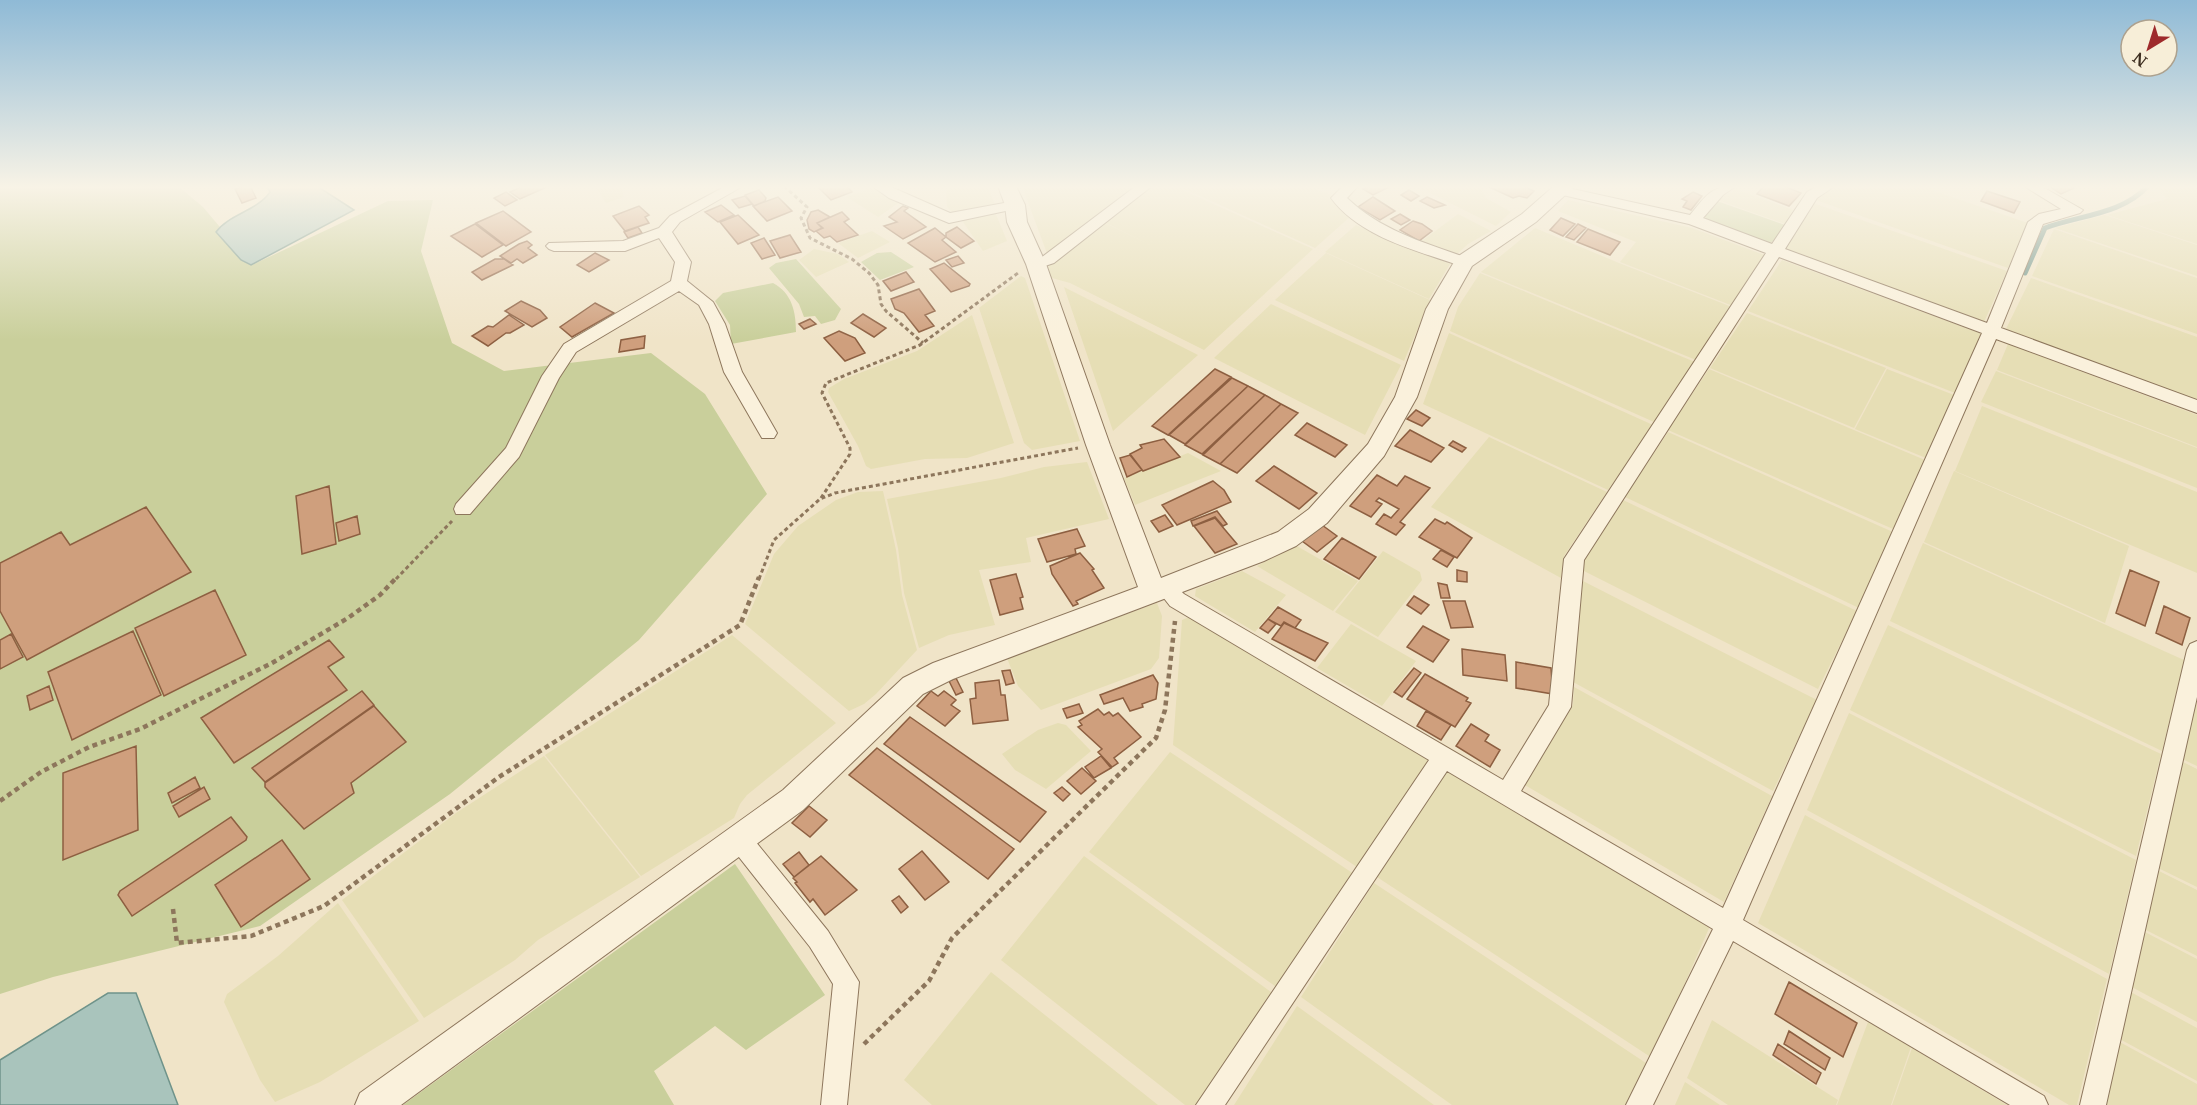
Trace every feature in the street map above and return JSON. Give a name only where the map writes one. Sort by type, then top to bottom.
[{"type":"street","points":[[554,246],[625,246],[647,238]]},
{"type":"street","points":[[463,509],[513,452],[551,376],[570,348],[668,292],[679,283],[683,262],[666,238]]},
{"type":"street","points":[[1024,238],[1036,264],[1098,445],[1166,593],[2035,1105]]},
{"type":"street","points":[[1036,264],[1048,260],[1077,238]]},
{"type":"street","points":[[1398,238],[1464,262]]},
{"type":"street","points":[[372,1105],[793,800],[913,686],[943,671],[1166,593],[1287,539],[1318,516],[1376,450],[1406,397],[1437,309],[1464,262],[1500,238]]},
{"type":"street","points":[[1741,238],[2197,407]]},
{"type":"street","points":[[1508,794],[1560,707],[1574,558],[1785,238]]},
{"type":"street","points":[[1639,1105],[1729,924],[1992,330],[2030,238]]},
{"type":"street","points":[[679,283],[705,302],[717,324],[734,372],[768,434]]},
{"type":"street","points":[[2093,1105],[2197,650]]},
{"type":"street","points":[[1209,1105],[1444,757]]},
{"type":"street","points":[[739,838],[819,939],[846,982],[834,1105]]},
{"type":"path","points":[[807,238],[819,247],[842,252],[861,265],[879,288],[880,304],[890,316],[923,343]]},
{"type":"path","points":[[172,909],[177,943],[252,936],[324,906],[499,777],[740,625],[774,540],[820,499],[850,454],[850,448],[822,393],[823,387],[832,379],[923,343],[1019,272],[1036,264]]},
{"type":"path","points":[[820,499],[835,493],[967,470],[1027,456],[1098,445]]},
{"type":"path","points":[[0,801],[41,772],[89,747],[140,729],[272,663],[348,618],[380,595],[463,509]]},
{"type":"path","points":[[837,1070],[928,981],[952,938],[1156,738],[1165,710],[1166,593]]},
{"type":"shaded area","points":[[853,238],[883,238],[890,242],[858,258],[838,243]]},
{"type":"shaded area","points":[[974,238],[1006,238],[1007,241],[983,251]]},
{"type":"shaded area","points":[[1041,238],[1072,238],[1048,256]]},
{"type":"shaded area","points":[[1082,238],[1135,238],[1150,245],[1135,238],[1288,238],[1313,249],[1204,350],[1070,283],[1052,278],[1044,265]]},
{"type":"shaded area","points":[[1292,238],[1327,238],[1315,248]]},
{"type":"shaded area","points":[[1342,238],[1386,238],[1450,264],[1429,299],[1325,252]]},
{"type":"shaded area","points":[[1427,238],[1479,238],[1456,255],[1422,241]]},
{"type":"shaded area","points":[[1523,238],[1558,238],[1732,307],[1696,360],[1481,272]]},
{"type":"shaded area","points":[[1625,238],[1718,238],[1767,256],[1733,306],[1620,262],[1636,242]]},
{"type":"shaded area","points":[[1790,238],[1912,238],[2007,271],[1984,322],[1782,249]]},
{"type":"shaded area","points":[[1922,238],[2022,238],[2008,268]]},
{"type":"shaded area","points":[[2050,238],[2079,238],[2197,278],[2197,334],[2032,276]]},
{"type":"shaded area","points":[[2083,238],[2174,238],[2197,245],[2197,276]]},
{"type":"shaded area","points":[[2177,238],[2197,238],[2197,244]]},
{"type":"shaded area","points":[[814,249],[838,254],[849,262],[816,277],[799,260]]},
{"type":"shaded area","points":[[1326,253],[1430,300],[1404,361],[1275,300]]},
{"type":"shaded area","points":[[1782,260],[1982,334],[1955,393],[1748,311]]},
{"type":"shaded area","points":[[1480,273],[1695,362],[1654,422],[1450,331],[1458,307]]},
{"type":"shaded area","points":[[1021,276],[1025,278],[1080,441],[1032,450],[1024,443],[979,308]]},
{"type":"shaded area","points":[[2031,278],[2197,337],[2197,402],[2005,331]]},
{"type":"shaded area","points":[[1064,287],[1198,355],[1113,431]]},
{"type":"shaded area","points":[[1271,304],[1401,365],[1365,435],[1214,358]]},
{"type":"shaded area","points":[[1747,313],[1886,368],[1854,428],[1710,368]]},
{"type":"shaded area","points":[[972,315],[1014,443],[967,458],[925,459],[871,469],[866,466],[858,446],[828,392],[829,388],[844,379],[917,351]]},
{"type":"shaded area","points":[[1449,333],[1653,425],[1608,490],[1423,404]]},
{"type":"shaded area","points":[[2008,344],[2197,415],[2197,447],[1997,370]]},
{"type":"shaded area","points":[[1709,369],[1925,460],[1893,529],[1668,430]]},
{"type":"shaded area","points":[[1887,369],[1954,395],[1926,458],[1855,429]]},
{"type":"shaded area","points":[[1996,371],[2197,448],[2197,488],[1981,402]]},
{"type":"shaded area","points":[[1982,406],[2197,492],[2197,573],[1955,471]]},
{"type":"shaded area","points":[[1668,432],[1893,532],[1859,608],[1625,497]]},
{"type":"shaded area","points":[[1489,437],[1607,492],[1564,556],[1561,578],[1431,507]]},
{"type":"shaded area","points":[[1188,453],[1221,471],[1135,505],[1124,478]]},
{"type":"shaded area","points":[[1087,462],[1109,519],[1026,538],[1031,562],[979,570],[995,625],[949,635],[919,648],[904,593],[898,548],[887,499],[1001,478],[1044,467]]},
{"type":"shaded area","points":[[1954,471],[2129,546],[2105,623],[1924,542]]},
{"type":"shaded area","points":[[883,491],[896,550],[902,595],[917,650],[876,694],[864,704],[849,711],[745,624],[774,554],[798,526],[836,500],[858,492]]},
{"type":"shaded area","points":[[1623,500],[1857,611],[1818,689],[1580,569],[1582,562]]},
{"type":"shaded area","points":[[1923,543],[2184,660],[2162,751],[1890,621]]},
{"type":"shaded area","points":[[1295,545],[1358,581],[1333,611],[1257,566]]},
{"type":"shaded area","points":[[1383,551],[1420,572],[1422,580],[1378,637],[1335,612]]},
{"type":"shaded area","points":[[1242,571],[1286,595],[1255,632],[1195,596],[1196,589]]},
{"type":"shaded area","points":[[1579,579],[1817,700],[1773,791],[1573,682]]},
{"type":"shaded area","points":[[1157,603],[1162,616],[1159,658],[1151,669],[1041,710],[1018,686],[1007,658]]},
{"type":"shaded area","points":[[1191,616],[1428,760],[1360,869],[1173,745],[1182,620]]},
{"type":"shaded area","points":[[1351,624],[1416,661],[1382,706],[1317,668]]},
{"type":"shaded area","points":[[1888,625],[2161,754],[2136,856],[1850,710]]},
{"type":"shaded area","points":[[732,635],[836,723],[747,795],[734,818],[641,876],[545,755]]},
{"type":"shaded area","points":[[1574,687],[1772,796],[1724,902],[1523,784],[1573,705]]},
{"type":"shaded area","points":[[2197,687],[2197,766],[2180,758]]},
{"type":"shaded area","points":[[1849,713],[2136,860],[2109,974],[1807,810]]},
{"type":"shaded area","points":[[1058,723],[1066,725],[1091,751],[1046,789],[1015,770],[1002,754],[1038,730]]},
{"type":"shaded area","points":[[1170,752],[1357,876],[1279,989],[1089,852]]},
{"type":"shaded area","points":[[544,756],[640,877],[538,940],[515,960],[424,1018],[342,900],[456,813]]},
{"type":"shaded area","points":[[2181,761],[2197,769],[2197,887],[2156,867]]},
{"type":"shaded area","points":[[1447,770],[1710,926],[1652,1058],[1377,877]]},
{"type":"shaded area","points":[[1805,815],[2107,979],[2077,1105],[2069,1105],[1758,923]]},
{"type":"shaded area","points":[[1084,856],[1275,995],[1202,1105],[1185,1105],[1001,960]]},
{"type":"shaded area","points":[[2155,869],[2197,890],[2197,956],[2142,928]]},
{"type":"shaded area","points":[[1374,883],[1649,1065],[1631,1105],[1452,1105],[1301,997]]},
{"type":"shaded area","points":[[338,903],[419,1021],[320,1082],[275,1102],[260,1080],[224,1002],[227,994],[278,956]]},
{"type":"shaded area","points":[[2141,930],[2197,959],[2197,1022],[2128,985]]},
{"type":"shaded area","points":[[991,972],[1158,1105],[932,1105],[904,1080]]},
{"type":"shaded area","points":[[2127,990],[2197,1028],[2197,1081],[2116,1037]]},
{"type":"shaded area","points":[[1297,1006],[1434,1105],[1234,1105]]},
{"type":"shaded area","points":[[1712,1020],[1838,1100],[1836,1105],[1728,1105],[1687,1078]]},
{"type":"shaded area","points":[[1868,1022],[1911,1047],[1891,1105],[1837,1105]]},
{"type":"shaded area","points":[[2116,1040],[2197,1084],[2197,1105],[2101,1105]]},
{"type":"shaded area","points":[[1912,1048],[2007,1105],[1892,1105]]},
{"type":"shaded area","points":[[1685,1082],[1720,1105],[1675,1105]]},
{"type":"green space","points":[[0,238],[229,238],[252,265],[310,238],[424,238],[421,251],[452,343],[504,371],[651,353],[705,394],[767,494],[639,640],[450,794],[260,926],[53,977],[0,994]]},
{"type":"green space","points":[[1752,238],[1777,238],[1769,244]]},
{"type":"green space","points":[[891,252],[914,267],[880,280],[861,262],[877,253]]},
{"type":"green space","points":[[796,259],[841,309],[835,320],[821,324],[815,316],[804,317],[799,304],[769,268],[776,263]]},
{"type":"green space","points":[[773,283],[785,292],[792,304],[796,332],[731,344],[730,325],[715,301],[723,293]]},
{"type":"green space","points":[[735,864],[825,995],[746,1050],[715,1026],[654,1071],[674,1105],[403,1105]]},
{"type":"water","points":[[221,238],[302,238],[251,265],[241,260]]},
{"type":"water","points":[[108,993],[136,993],[178,1105],[0,1105],[0,1060]]},
{"type":"building","points":[[453,238],[493,238],[503,245],[482,257]]},
{"type":"building","points":[[495,238],[521,238],[506,246]]},
{"type":"building","points":[[733,238],[753,238],[738,244]]},
{"type":"building","points":[[764,238],[775,255],[762,259],[751,243]]},
{"type":"building","points":[[792,238],[801,252],[780,258],[770,241]]},
{"type":"building","points":[[832,238],[850,238],[837,242]]},
{"type":"building","points":[[918,238],[945,238],[942,240],[956,252],[935,262],[908,243]]},
{"type":"building","points":[[947,238],[970,238],[974,241],[961,248]]},
{"type":"building","points":[[1581,238],[1609,238],[1620,242],[1610,255],[1577,242]]},
{"type":"building","points":[[527,241],[532,245],[528,248],[537,255],[523,263],[517,259],[511,263],[500,256],[519,244]]},
{"type":"building","points":[[595,253],[609,260],[589,272],[577,265]]},
{"type":"building","points":[[958,256],[964,263],[952,267],[946,260]]},
{"type":"building","points":[[495,259],[504,259],[513,265],[482,280],[472,272]]},
{"type":"building","points":[[944,263],[970,284],[969,286],[951,292],[930,269]]},
{"type":"building","points":[[906,272],[914,282],[891,291],[883,281]]},
{"type":"building","points":[[919,289],[935,311],[925,315],[934,326],[919,332],[904,313],[895,309],[891,299]]},
{"type":"building","points":[[521,301],[540,310],[547,318],[532,327],[505,311]]},
{"type":"building","points":[[595,303],[614,313],[572,337],[560,327]]},
{"type":"building","points":[[863,314],[886,328],[874,337],[851,323]]},
{"type":"building","points":[[509,315],[524,325],[506,333],[488,346],[472,336],[488,326],[493,327]]},
{"type":"building","points":[[810,319],[816,324],[804,329],[799,324]]},
{"type":"building","points":[[839,331],[855,338],[865,353],[845,361],[824,338]]},
{"type":"building","points":[[645,336],[644,348],[619,352],[621,340]]},
{"type":"building","points":[[1215,369],[1231,377],[1168,435],[1152,426]]},
{"type":"building","points":[[1232,378],[1248,386],[1185,444],[1169,435]]},
{"type":"building","points":[[1248,386],[1265,395],[1202,454],[1185,445]]},
{"type":"building","points":[[1265,395],[1281,404],[1220,464],[1203,455]]},
{"type":"building","points":[[1281,404],[1298,413],[1237,473],[1220,464]]},
{"type":"building","points":[[1416,410],[1430,418],[1422,426],[1407,419]]},
{"type":"building","points":[[1307,423],[1347,445],[1335,457],[1295,435]]},
{"type":"building","points":[[1410,430],[1444,448],[1431,462],[1395,446]]},
{"type":"building","points":[[1164,439],[1180,457],[1143,471],[1130,454],[1142,448],[1140,445]]},
{"type":"building","points":[[1453,441],[1466,448],[1462,452],[1449,445]]},
{"type":"building","points":[[1130,455],[1142,470],[1127,477],[1120,458]]},
{"type":"building","points":[[1274,466],[1317,493],[1299,509],[1256,481]]},
{"type":"building","points":[[1377,475],[1397,486],[1405,476],[1430,488],[1400,522],[1405,525],[1396,535],[1376,524],[1384,514],[1391,518],[1399,509],[1379,498],[1376,501],[1382,504],[1371,517],[1350,506]]},
{"type":"building","points":[[1213,481],[1224,490],[1231,502],[1177,525],[1162,505]]},
{"type":"building","points":[[329,486],[336,544],[302,554],[296,496]]},
{"type":"building","points":[[146,507],[191,572],[27,660],[0,611],[0,563],[61,532],[70,545]]},
{"type":"building","points":[[1217,511],[1227,524],[1223,526],[1215,517],[1193,526],[1191,521]]},
{"type":"building","points":[[1165,515],[1173,526],[1159,532],[1151,521]]},
{"type":"building","points":[[357,516],[360,534],[339,541],[336,523]]},
{"type":"building","points":[[1215,518],[1237,544],[1215,553],[1194,526]]},
{"type":"building","points":[[1435,519],[1445,524],[1447,522],[1472,538],[1457,558],[1419,537]]},
{"type":"building","points":[[1322,525],[1337,536],[1317,552],[1302,541]]},
{"type":"building","points":[[1077,529],[1085,546],[1075,549],[1076,554],[1047,562],[1038,539]]},
{"type":"building","points":[[1342,538],[1376,557],[1359,579],[1324,559]]},
{"type":"building","points":[[1441,550],[1454,557],[1447,567],[1433,559]]},
{"type":"building","points":[[1080,553],[1094,569],[1092,570],[1104,588],[1076,601],[1078,604],[1073,606],[1052,574],[1050,566]]},
{"type":"building","points":[[1457,570],[1467,572],[1467,582],[1457,581]]},
{"type":"building","points":[[2130,570],[2159,582],[2145,626],[2116,613]]},
{"type":"building","points":[[1016,574],[1023,597],[1020,598],[1023,609],[1000,615],[990,580]]},
{"type":"building","points":[[1438,583],[1447,585],[1450,598],[1441,598]]},
{"type":"building","points":[[215,590],[246,655],[164,696],[135,628]]},
{"type":"building","points":[[1414,596],[1429,605],[1421,614],[1407,605]]},
{"type":"building","points":[[1443,601],[1465,601],[1473,627],[1451,628]]},
{"type":"building","points":[[2164,606],[2190,618],[2182,645],[2156,633]]},
{"type":"building","points":[[1278,607],[1301,620],[1295,628],[1284,622],[1281,626],[1268,619]]},
{"type":"building","points":[[1268,619],[1276,624],[1268,633],[1260,628]]},
{"type":"building","points":[[1284,623],[1328,643],[1315,661],[1272,639]]},
{"type":"building","points":[[1423,626],[1449,640],[1433,662],[1407,647]]},
{"type":"building","points":[[133,631],[161,695],[72,740],[48,672]]},
{"type":"building","points":[[11,634],[23,657],[0,669],[0,640]]},
{"type":"building","points":[[329,640],[344,657],[328,667],[347,690],[234,763],[201,718]]},
{"type":"building","points":[[1462,649],[1505,655],[1507,681],[1463,675]]},
{"type":"building","points":[[1516,662],[1551,668],[1553,694],[1516,688]]},
{"type":"building","points":[[1414,668],[1421,673],[1402,697],[1394,692]]},
{"type":"building","points":[[1010,670],[1014,683],[1006,685],[1002,671]]},
{"type":"building","points":[[1425,674],[1468,698],[1466,701],[1471,703],[1455,727],[1407,699]]},
{"type":"building","points":[[1153,675],[1158,683],[1156,699],[1142,704],[1143,707],[1130,711],[1123,698],[1104,704],[1100,695]]},
{"type":"building","points":[[956,678],[963,692],[956,695],[949,681]]},
{"type":"building","points":[[999,680],[1001,695],[1005,695],[1008,720],[973,724],[970,699],[976,698],[975,683]]},
{"type":"building","points":[[49,686],[53,700],[30,710],[27,696]]},
{"type":"building","points":[[362,691],[374,705],[265,782],[252,768]]},
{"type":"building","points":[[931,691],[938,696],[944,691],[956,700],[951,705],[960,711],[945,726],[917,706]]},
{"type":"building","points":[[1079,704],[1083,713],[1067,718],[1063,709]]},
{"type":"building","points":[[374,706],[406,742],[351,783],[354,793],[304,829],[265,787],[265,783]]},
{"type":"building","points":[[1098,709],[1104,715],[1109,712],[1113,716],[1118,713],[1141,737],[1114,758],[1118,763],[1112,767],[1098,752],[1102,749],[1078,727],[1082,725],[1079,721]]},
{"type":"building","points":[[1426,711],[1451,725],[1441,740],[1417,726]]},
{"type":"building","points":[[910,717],[1046,812],[1020,842],[884,744]]},
{"type":"building","points":[[1471,724],[1489,735],[1485,741],[1500,750],[1490,767],[1456,746]]},
{"type":"building","points":[[136,746],[138,830],[63,860],[63,773]]},
{"type":"building","points":[[877,748],[1014,849],[988,879],[849,775]]},
{"type":"building","points":[[1101,756],[1111,768],[1094,778],[1085,767]]},
{"type":"building","points":[[1082,768],[1096,781],[1081,794],[1067,781]]},
{"type":"building","points":[[195,777],[200,788],[172,803],[168,793]]},
{"type":"building","points":[[204,787],[210,799],[179,817],[173,806]]},
{"type":"building","points":[[1062,787],[1070,794],[1063,801],[1054,793]]},
{"type":"building","points":[[809,806],[827,820],[810,837],[792,823]]},
{"type":"building","points":[[231,817],[247,837],[246,840],[132,916],[118,895],[120,891]]},
{"type":"building","points":[[282,840],[310,879],[241,927],[215,885]]},
{"type":"building","points":[[922,851],[949,882],[925,900],[899,869]]},
{"type":"building","points":[[799,852],[809,865],[794,877],[783,864]]},
{"type":"building","points":[[821,856],[857,890],[825,915],[813,899],[810,902],[793,878]]},
{"type":"building","points":[[899,896],[908,907],[901,913],[892,901]]},
{"type":"building","points":[[1789,982],[1857,1023],[1843,1057],[1775,1014]]},
{"type":"building","points":[[1789,1031],[1830,1058],[1825,1070],[1784,1044]]},
{"type":"building","points":[[1778,1044],[1821,1073],[1816,1084],[1773,1055]]},
{"type":"waterway","points":[[2025,273],[2041,238]]}]
